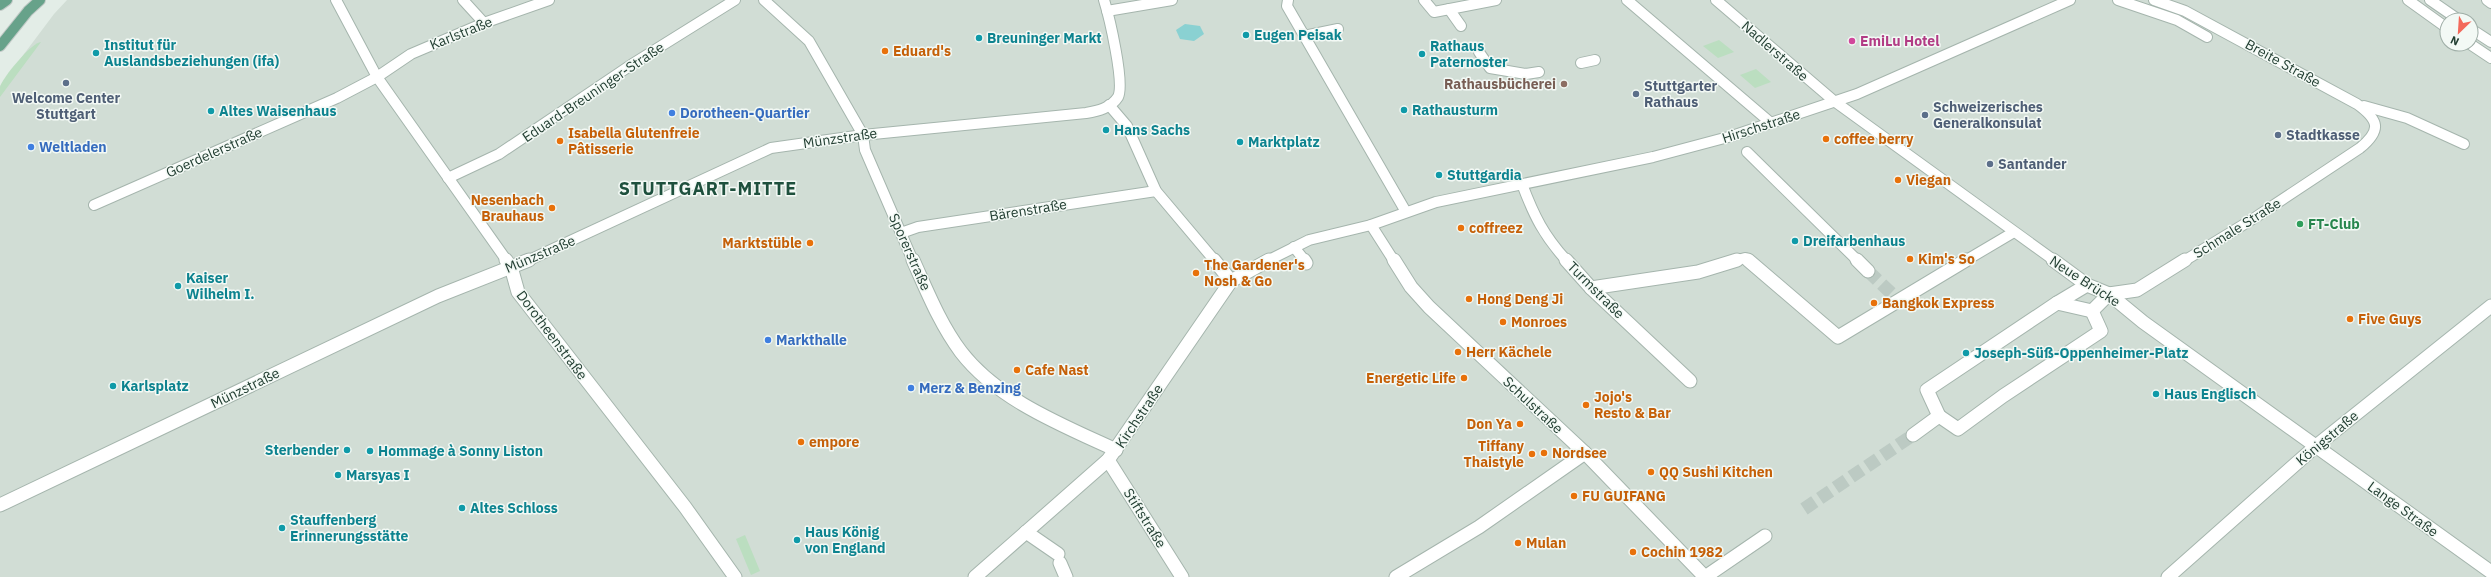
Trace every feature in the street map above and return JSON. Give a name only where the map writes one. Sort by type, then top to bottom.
[{"type":"main road","points":[[0,5],[7,0]]},
{"type":"main road","points":[[25,0],[28,11]]},
{"type":"main road","points":[[0,46],[28,11],[40,0]]},
{"type":"street","name":"Dorotheenstraße","points":[[336,0],[377,77],[511,267],[518,292],[685,507],[735,577]]},
{"type":"street","points":[[463,0],[484,23]]},
{"type":"street","name":"Karlstraße","points":[[377,77],[411,54],[484,23],[549,0]]},
{"type":"street","name":"Eduard-Breuninger-Straße","points":[[448,178],[499,154],[634,63],[734,0]]},
{"type":"street","name":"Sporerstraße","points":[[764,0],[809,41],[863,135],[865,150],[901,233],[952,339],[968,360],[993,382],[1022,402],[1112,455]]},
{"type":"street","points":[[1104,0],[1120,85],[1119,95],[1109,105],[1127,126],[1156,191],[1232,281],[1308,240],[1370,225],[1406,212],[1352,122],[1287,6],[1288,0]]},
{"type":"street","points":[[1107,11],[1172,0]]},
{"type":"street","points":[[1424,0],[1434,12],[1496,0]]},
{"type":"street","points":[[1627,0],[1771,123]]},
{"type":"street","name":"Nadlerstraße","points":[[1716,0],[1834,102]]},
{"type":"street","name":"Hirschstraße","points":[[1406,212],[1436,202],[1653,157],[1771,123],[1834,102],[2052,10],[2070,0]]},
{"type":"street","points":[[2118,0],[2177,20],[2207,37]]},
{"type":"street","name":"Breite Straße","points":[[2154,0],[2186,10],[2357,104],[2371,114],[2376,127],[2373,137],[2360,148]]},
{"type":"street","points":[[2408,0],[2439,22]]},
{"type":"street","points":[[2430,0],[2447,12]]},
{"type":"street","points":[[2486,0],[2491,3]]},
{"type":"street","points":[[1449,9],[1461,26]]},
{"type":"street","points":[[1304,36],[1338,29]]},
{"type":"street","points":[[2479,34],[2491,42]]},
{"type":"street","points":[[2479,50],[2491,58]]},
{"type":"street","points":[[1479,52],[1490,68],[1526,74],[1539,72]]},
{"type":"street","points":[[1581,63],[1595,60]]},
{"type":"street","name":"Goerdelerstraße","points":[[94,206],[337,98],[377,77]]},
{"type":"street","name":"Neue Brücke","points":[[1834,102],[2087,285],[2109,294],[2143,322],[2316,446]]},
{"type":"street","points":[[2357,104],[2408,118],[2464,144]]},
{"type":"street","name":"Münzstraße","points":[[0,505],[438,296],[548,253],[771,148],[863,135],[1086,113],[1109,105]]},
{"type":"street","name":"Schmale Straße","points":[[2109,294],[2128,293],[2137,290],[2256,217],[2360,148]]},
{"type":"street","points":[[1747,152],[1868,271]]},
{"type":"street","name":"Turmstraße","points":[[1522,184],[1530,206],[1547,239],[1591,288],[1690,381]]},
{"type":"street","name":"Bärenstraße","points":[[901,233],[918,227],[1156,191]]},
{"type":"street","name":"Schulstraße","points":[[1370,225],[1411,287],[1428,307],[1585,453],[1705,577]]},
{"type":"street","points":[[1591,288],[1698,272],[1745,258],[1838,337],[2014,232]]},
{"type":"street","points":[[1294,247],[1306,263]]},
{"type":"street","name":"Kirchstraße","points":[[975,577],[1112,455],[1232,281]]},
{"type":"street","points":[[2087,285],[2057,303],[1927,390],[1939,416],[1958,429],[2101,331],[2092,312]]},
{"type":"street","points":[[2092,312],[2109,294]]},
{"type":"street","points":[[2057,303],[2092,312]]},
{"type":"street","name":"Königstraße","points":[[2168,577],[2316,446],[2491,306]]},
{"type":"street","points":[[1912,435],[1939,416]]},
{"type":"street","name":"Lange Straße","points":[[2316,446],[2491,572]]},
{"type":"street","points":[[1396,577],[1479,527],[1585,453]]},
{"type":"street","name":"Stiftstraße","points":[[1112,455],[1182,577]]},
{"type":"street","points":[[1026,532],[1059,558],[1066,577]]},
{"type":"street","points":[[1705,577],[1765,536]]},
{"type":"shaded area","points":[[67,0],[2491,0],[2491,577],[0,577],[0,86],[54,14]]},
{"type":"green space","points":[[1719,40],[1734,52],[1718,58],[1703,46]]},
{"type":"green space","points":[[41,42],[0,97],[0,87],[6,76],[31,48]]},
{"type":"green space","points":[[1756,69],[1771,82],[1755,88],[1740,75]]},
{"type":"green space","points":[[745,535],[760,571],[751,575],[736,539]]},
{"type":"water","points":[[1185,24],[1200,26],[1204,34],[1194,41],[1180,39],[1176,30]]},
{"type":"tunnel","points":[[1868,271],[1891,293]]},
{"type":"tunnel","points":[[1804,509],[1913,435]]},
{"type":"place","name":"Eugen Peisak","points":[[1246,35]]},
{"type":"place","name":"Breuninger Markt","points":[[979,38]]},
{"type":"place","name":"EmiLu Hotel","points":[[1852,41]]},
{"type":"place","name":"Eduard's","points":[[885,51]]},
{"type":"place","name":"Institut für Auslandsbeziehungen (ifa)","points":[[96,53]]},
{"type":"place","name":"Rathaus Paternoster","points":[[1422,54]]},
{"type":"place","name":"Welcome Center Stuttgart","points":[[66,83]]},
{"type":"place","name":"Rathausbücherei","points":[[1564,84]]},
{"type":"place","name":"Stuttgarter Rathaus","points":[[1636,94]]},
{"type":"place","name":"Rathausturm","points":[[1404,110]]},
{"type":"place","name":"Altes Waisenhaus","points":[[211,111]]},
{"type":"place","name":"Dorotheen-Quartier","points":[[672,113]]},
{"type":"place","name":"Schweizerisches Generalkonsulat","points":[[1925,115]]},
{"type":"place","name":"Hans Sachs","points":[[1106,130]]},
{"type":"place","name":"Stadtkasse","points":[[2278,135]]},
{"type":"place","name":"coffee berry","points":[[1826,139]]},
{"type":"place","name":"Isabella Glutenfreie Pâtisserie","points":[[560,141]]},
{"type":"place","name":"Marktplatz","points":[[1240,142]]},
{"type":"place","name":"Weltladen","points":[[31,147]]},
{"type":"place","name":"Santander","points":[[1990,164]]},
{"type":"place","name":"Stuttgardia","points":[[1439,175]]},
{"type":"place","name":"Viegan","points":[[1898,180]]},
{"type":"place","name":"Nesenbach Brauhaus","points":[[552,208]]},
{"type":"place","name":"FT-Club","points":[[2300,224]]},
{"type":"place","name":"coffreez","points":[[1461,228]]},
{"type":"place","name":"Dreifarbenhaus","points":[[1795,241]]},
{"type":"place","name":"Marktstüble","points":[[810,243]]},
{"type":"place","name":"Kim's So","points":[[1910,259]]},
{"type":"place","name":"The Gardener's Nosh & Go","points":[[1196,273]]},
{"type":"place","name":"Kaiser Wilhelm I.","points":[[178,286]]},
{"type":"place","name":"Hong Deng Ji","points":[[1469,299]]},
{"type":"place","name":"Bangkok Express","points":[[1874,303]]},
{"type":"place","name":"Five Guys","points":[[2350,319]]},
{"type":"place","name":"Monroes","points":[[1503,322]]},
{"type":"place","name":"Markthalle","points":[[768,340]]},
{"type":"place","name":"Herr Kächele","points":[[1458,352]]},
{"type":"place","name":"Joseph-Süß-Oppenheimer-Platz","points":[[1966,353]]},
{"type":"place","name":"Cafe Nast","points":[[1017,370]]},
{"type":"place","name":"Energetic Life","points":[[1464,378]]},
{"type":"place","name":"Karlsplatz","points":[[113,386]]},
{"type":"place","name":"Merz & Benzing","points":[[911,388]]},
{"type":"place","name":"Haus Englisch","points":[[2156,394]]},
{"type":"place","name":"Jojo's Resto & Bar","points":[[1586,405]]},
{"type":"place","name":"Don Ya","points":[[1520,424]]},
{"type":"place","name":"empore","points":[[801,442]]},
{"type":"place","name":"Sterbender","points":[[347,450]]},
{"type":"place","name":"Hommage à Sonny Liston","points":[[370,451]]},
{"type":"place","name":"Nordsee","points":[[1544,453]]},
{"type":"place","name":"Tiffany Thaistyle","points":[[1532,454]]},
{"type":"place","name":"QQ Sushi Kitchen","points":[[1651,472]]},
{"type":"place","name":"Marsyas I","points":[[338,475]]},
{"type":"place","name":"FU GUIFANG","points":[[1574,496]]},
{"type":"place","name":"Altes Schloss","points":[[462,508]]},
{"type":"place","name":"Stauffenberg Erinnerungsstätte","points":[[282,528]]},
{"type":"place","name":"Haus König von England","points":[[797,540]]},
{"type":"place","name":"Mulan","points":[[1518,543]]},
{"type":"place","name":"Cochin 1982","points":[[1633,552]]},
{"type":"district","name":"STUTTGART-MITTE","points":[[708,189]]}]
